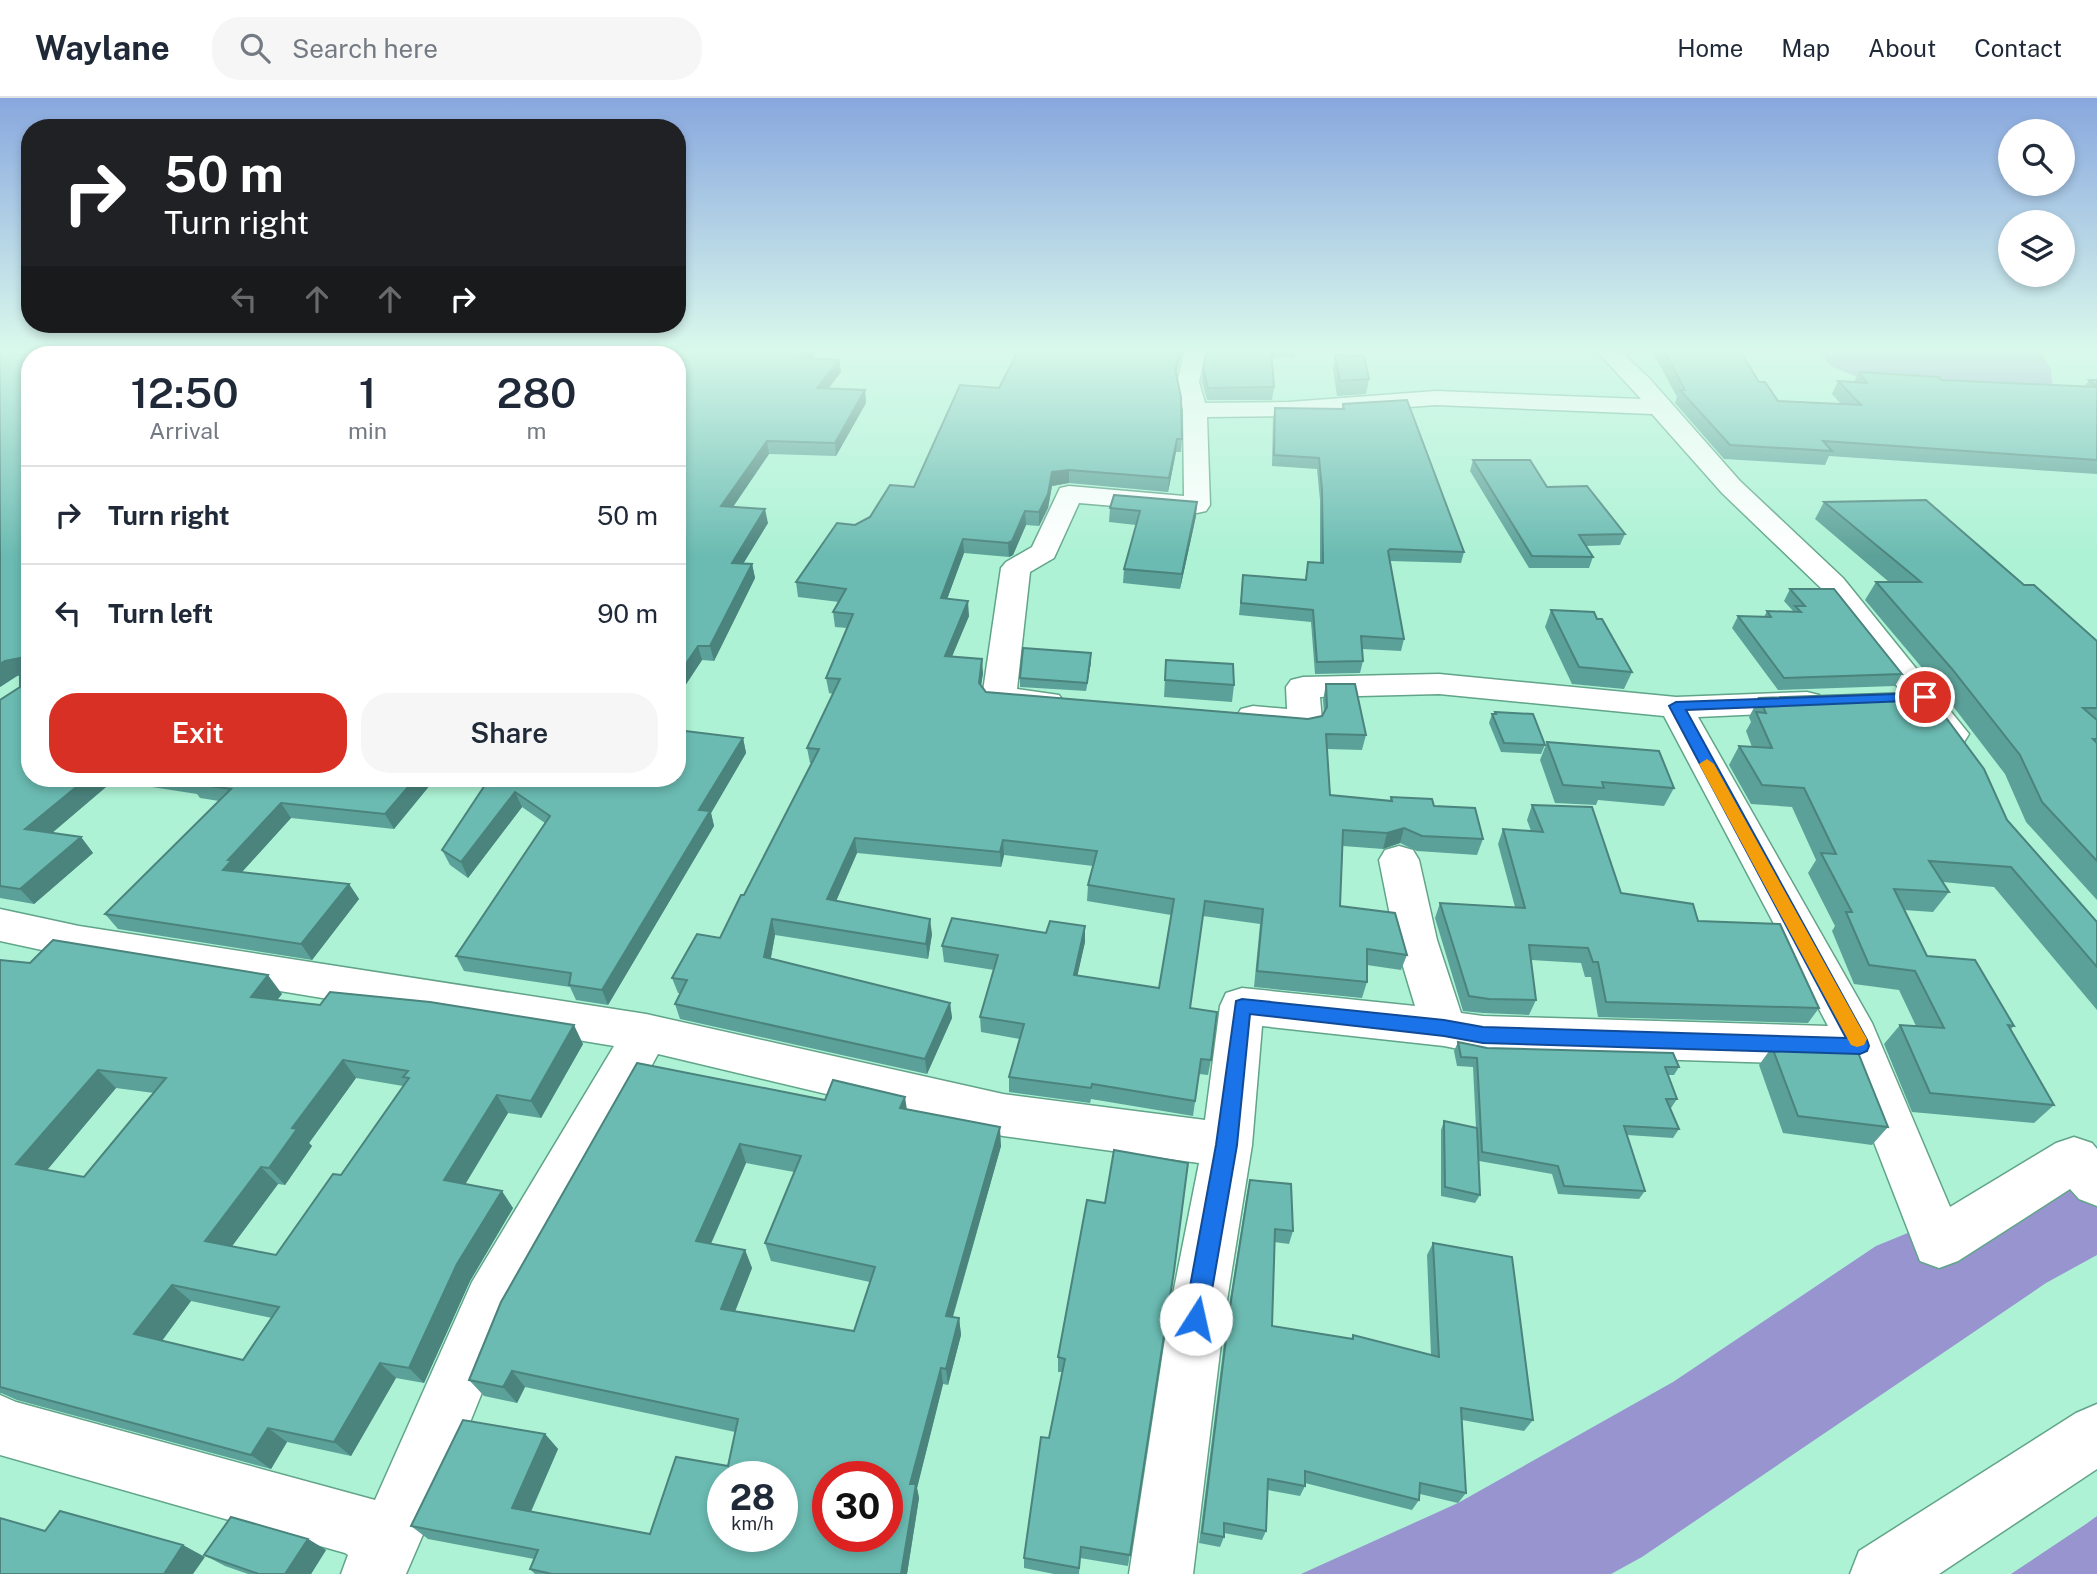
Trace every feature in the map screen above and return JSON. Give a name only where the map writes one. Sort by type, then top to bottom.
[{"type":"street","points":[[1082,705],[999,698],[1016,568],[1044,552],[1069,494],[1197,506],[1195,418]]},
{"type":"street","points":[[1669,418],[1731,487],[1833,584],[1925,697],[1965,752]]},
{"type":"street","points":[[1221,715],[1305,721],[1303,687],[1439,684],[1676,706],[1842,700]]},
{"type":"street","points":[[1883,699],[1925,697]]},
{"type":"street","points":[[1676,706],[1860,1046],[1939,1243],[2074,1159],[2097,1183]]},
{"type":"street","points":[[1399,860],[1416,940],[1444,1028]]},
{"type":"street","points":[[0,925],[79,942],[646,1033],[1003,1115],[1227,1145]]},
{"type":"street","points":[[1161,1574],[1196,1319],[1227,1145],[1242,1006],[1444,1028],[1483,1035],[1860,1046]]},
{"type":"street","points":[[380,1560],[491,1301],[646,1033]]},
{"type":"street","points":[[0,1425],[13,1431],[361,1526],[380,1560]]},
{"type":"street","points":[[1882,1574],[2097,1434]]},
{"type":"shaded area","points":[[2097,1166],[2097,1255],[2046,1283],[1642,1557],[1611,1574],[1301,1574],[1458,1503],[1673,1382],[1876,1246],[1954,1214]]},
{"type":"shaded area","points":[[2097,1516],[2097,1574],[2011,1574],[2086,1524]]},
{"type":"building","points":[[0,418],[21,418],[21,787],[76,787],[25,829],[81,837],[20,889],[0,886],[0,700],[20,687],[20,658],[0,664]]},
{"type":"building","points":[[686,418],[849,418],[835,443],[767,441],[721,506],[765,509],[732,563],[752,564],[710,646],[698,646],[686,664]]},
{"type":"building","points":[[945,418],[1181,418],[1182,439],[1177,439],[1169,478],[1069,470],[1052,472],[1048,494],[1039,512],[1025,511],[1012,541],[1008,543],[963,539],[941,598],[968,601],[945,656],[982,659],[979,683],[986,692],[1308,719],[1322,716],[1327,707],[1326,684],[1355,684],[1366,735],[1326,734],[1330,795],[1392,801],[1391,797],[1432,799],[1434,806],[1475,808],[1483,839],[1422,836],[1404,828],[1387,833],[1343,830],[1340,906],[1395,913],[1407,955],[1367,949],[1367,982],[1257,971],[1263,909],[1205,901],[1190,1008],[1217,1012],[1211,1060],[1201,1059],[1195,1101],[1092,1084],[1091,1088],[1009,1077],[1024,1024],[980,1017],[998,955],[942,946],[952,918],[1046,933],[1050,921],[1085,926],[1074,975],[1159,988],[1174,899],[1088,885],[1097,851],[1003,840],[1000,852],[855,838],[827,899],[930,919],[926,944],[772,919],[764,957],[950,1003],[925,1059],[675,1004],[687,980],[672,978],[697,934],[720,938],[819,749],[807,748],[840,679],[826,678],[853,614],[833,612],[846,589],[796,582],[837,523],[855,525],[870,517],[890,485],[914,487]]},
{"type":"building","points":[[1275,418],[1414,418],[1464,552],[1388,551],[1404,639],[1361,636],[1363,661],[1317,662],[1313,610],[1241,603],[1243,575],[1306,580],[1308,562],[1323,563],[1319,458],[1274,455]]},
{"type":"building","points":[[1705,418],[2097,418],[2097,460],[1823,441],[1832,451],[1730,445]]},
{"type":"building","points":[[1473,460],[1530,460],[1547,487],[1587,486],[1625,534],[1579,535],[1593,557],[1532,556]]},
{"type":"building","points":[[1114,495],[1197,502],[1182,574],[1124,569],[1140,511],[1110,508]]},
{"type":"building","points":[[1926,500],[2024,585],[2034,585],[2097,641],[2097,708],[2083,708],[2097,720],[2097,739],[2093,739],[2097,743],[2097,861],[2042,802],[2020,755],[1952,669],[1876,582],[1921,582],[1824,502]]},
{"type":"building","points":[[1790,589],[1834,589],[1902,674],[1784,678],[1738,616],[1771,617],[1767,611],[1801,612],[1795,606],[1805,606]]},
{"type":"building","points":[[1551,610],[1594,612],[1597,619],[1602,619],[1632,672],[1579,667]]},
{"type":"building","points":[[1023,648],[1091,653],[1087,683],[1020,678]]},
{"type":"building","points":[[1166,660],[1233,664],[1234,685],[1165,680]]},
{"type":"building","points":[[1927,692],[1984,769],[2007,820],[2097,922],[2097,967],[2011,867],[1929,861],[1949,892],[1894,889],[1927,956],[1975,960],[2014,1026],[2008,1025],[2054,1105],[1930,1093],[1900,1025],[1944,1028],[1915,971],[1869,965],[1846,912],[1852,912],[1821,853],[1836,854],[1804,788],[1762,785],[1739,746],[1772,748],[1756,712],[1766,713],[1759,698]]},
{"type":"building","points":[[1495,712],[1533,714],[1545,745],[1504,743],[1492,714],[1496,714]]},
{"type":"building","points":[[686,731],[743,738],[699,810],[710,811],[602,990],[569,985],[571,973],[456,956],[550,816],[515,792],[461,862],[442,850],[484,787],[686,787]]},
{"type":"building","points":[[1547,742],[1659,751],[1674,788],[1602,782],[1604,788],[1563,785]]},
{"type":"building","points":[[217,787],[408,787],[385,814],[281,803],[228,860],[232,860],[223,870],[349,884],[301,944],[105,914],[231,789]]},
{"type":"building","points":[[1532,805],[1592,807],[1621,893],[1693,904],[1698,921],[1780,924],[1819,1008],[1606,1002],[1598,962],[1593,962],[1588,948],[1529,945],[1536,1000],[1469,996],[1440,903],[1525,908],[1503,829],[1543,832]]},
{"type":"building","points":[[53,940],[268,975],[251,997],[320,1005],[330,992],[430,1002],[574,1025],[531,1101],[497,1095],[444,1180],[502,1191],[457,1264],[409,1368],[380,1363],[334,1442],[268,1428],[251,1455],[0,1387],[0,960],[30,963]],"holes":[[[343,1060],[408,1071],[403,1077],[409,1078],[341,1175],[333,1174],[276,1255],[205,1241],[261,1167],[269,1168],[297,1129],[292,1128]],[[98,1070],[166,1078],[84,1177],[16,1164]],[[172,1285],[279,1307],[243,1360],[134,1334]]]},
{"type":"building","points":[[1458,1042],[1487,1048],[1673,1053],[1679,1067],[1665,1067],[1677,1099],[1666,1099],[1679,1129],[1624,1126],[1645,1191],[1564,1186],[1558,1166],[1482,1152],[1477,1058],[1461,1057]]},
{"type":"building","points":[[1772,1047],[1857,1050],[1888,1127],[1798,1116]]},
{"type":"building","points":[[637,1063],[825,1100],[833,1080],[905,1097],[900,1108],[1000,1127],[946,1316],[959,1318],[946,1369],[941,1368],[910,1484],[916,1484],[901,1574],[552,1574],[530,1569],[538,1550],[411,1526],[463,1420],[545,1434],[512,1508],[650,1534],[676,1457],[707,1462],[707,1552],[798,1552],[798,1461],[729,1461],[738,1419],[512,1371],[503,1387],[469,1380],[501,1302]],"holes":[[[740,1144],[801,1156],[765,1243],[875,1267],[854,1331],[721,1309],[745,1250],[696,1241]]]},
{"type":"building","points":[[1444,1121],[1477,1128],[1480,1195],[1445,1187]]},
{"type":"building","points":[[1114,1150],[1188,1163],[1130,1555],[1081,1547],[1079,1568],[1024,1558],[1041,1437],[1049,1438],[1065,1359],[1058,1357],[1087,1200],[1105,1203]]},
{"type":"building","points":[[1250,1180],[1291,1184],[1293,1231],[1275,1229],[1272,1326],[1353,1339],[1353,1335],[1439,1357],[1433,1243],[1512,1257],[1533,1420],[1461,1408],[1466,1493],[1420,1483],[1419,1500],[1305,1471],[1305,1486],[1268,1479],[1266,1531],[1224,1523],[1224,1537],[1202,1533],[1230,1307]]},
{"type":"building","points":[[60,1511],[183,1545],[164,1574],[0,1574],[0,1518],[45,1531]]},
{"type":"building","points":[[231,1517],[308,1539],[285,1574],[259,1574],[204,1555]]},
{"type":"slow traffic","points":[[1707,764],[1857,1039]]},
{"type":"route","points":[[1196,1319],[1227,1145],[1242,1006],[1444,1028],[1483,1035],[1860,1046],[1676,706],[1925,697]]}]
